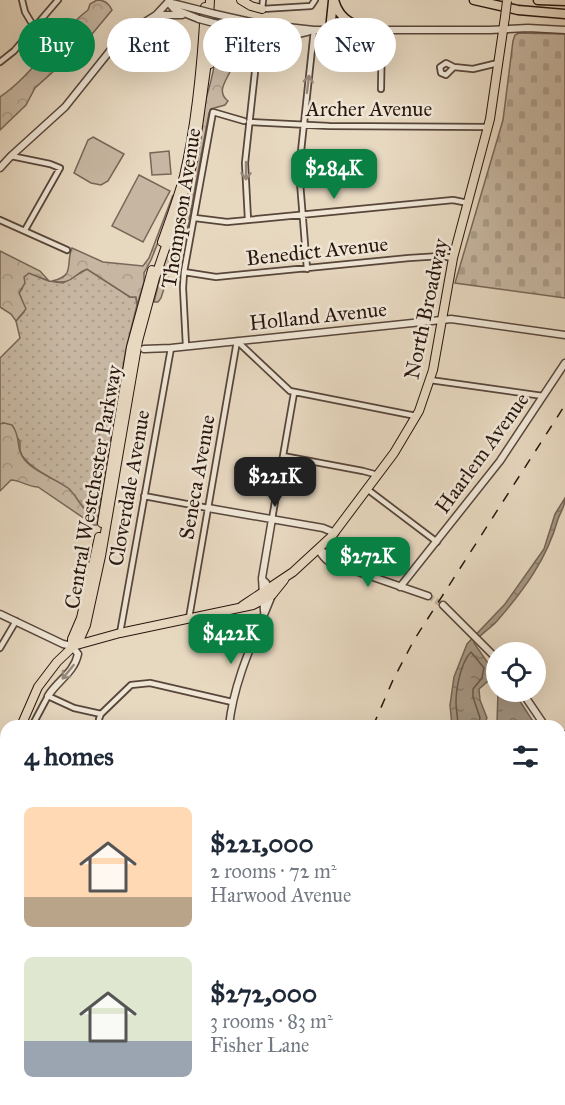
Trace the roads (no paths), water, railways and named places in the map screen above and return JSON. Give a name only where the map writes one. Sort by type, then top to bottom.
[{"type":"highway","points":[[327,18],[328,0]]},
{"type":"highway","points":[[330,18],[334,0]]},
{"type":"highway","points":[[334,0],[338,11],[345,18]]},
{"type":"highway","points":[[474,0],[518,10],[565,14]]},
{"type":"highway","points":[[538,0],[565,1]]},
{"type":"main road","name":"Central Westchester Parkway","points":[[72,646],[72,639],[81,618],[96,556],[135,330],[148,282],[181,186],[191,141],[202,54],[205,0]]},
{"type":"main road","name":"Central Westchester Parkway","points":[[72,646],[84,633],[91,606],[138,341],[155,278],[189,178],[199,128],[210,0]]},
{"type":"main road","points":[[241,0],[262,9]]},
{"type":"main road","name":"North Broadway","points":[[72,646],[120,633],[252,605],[319,550],[335,533],[397,449],[417,416],[430,380],[453,258],[488,126],[507,0]]},
{"type":"main road","points":[[203,92],[208,72]]},
{"type":"main road","points":[[24,720],[38,687],[72,646]]},
{"type":"street","points":[[22,0],[29,18]]},
{"type":"street","points":[[42,18],[57,0]]},
{"type":"street","points":[[189,0],[200,10]]},
{"type":"street","points":[[261,18],[263,0]]},
{"type":"street","points":[[167,1],[233,18]]},
{"type":"street","points":[[0,168],[65,107],[121,37],[156,15],[167,1]]},
{"type":"street","points":[[167,1],[174,9],[203,20]]},
{"type":"street","points":[[262,9],[314,3]]},
{"type":"street","points":[[156,15],[186,15]]},
{"type":"street","points":[[396,31],[528,28],[565,30]]},
{"type":"street","points":[[302,29],[314,30]]},
{"type":"street","points":[[302,32],[314,30]]},
{"type":"street","points":[[307,269],[298,170],[314,30]]},
{"type":"street","points":[[0,62],[18,46]]},
{"type":"street","points":[[454,67],[473,69],[499,63]]},
{"type":"street","points":[[484,67],[497,76]]},
{"type":"street","points":[[248,220],[245,169],[247,122],[254,72]]},
{"type":"street","points":[[381,72],[381,89]]},
{"type":"street","name":"Archer Avenue","points":[[213,112],[247,122],[303,126],[488,126]]},
{"type":"street","name":"Thompson Avenue","points":[[186,346],[184,272],[213,112]]},
{"type":"street","points":[[11,156],[60,168],[25,230]]},
{"type":"street","points":[[195,218],[218,222],[453,200],[468,203]]},
{"type":"street","points":[[0,220],[67,250]]},
{"type":"street","name":"Benedict Avenue","points":[[184,272],[216,277],[420,257],[453,258]]},
{"type":"street","name":"Holland Avenue","points":[[144,349],[451,319],[565,335]]},
{"type":"street","points":[[237,341],[294,393],[417,416]]},
{"type":"street","name":"Seneca Avenue","points":[[189,618],[237,341]]},
{"type":"street","name":"Cloverdale Avenue","points":[[120,633],[171,348]]},
{"type":"street","name":"Haarlem Avenue","points":[[400,587],[500,461],[565,363]]},
{"type":"street","points":[[430,380],[544,396]]},
{"type":"street","points":[[230,720],[232,702],[264,610],[265,593],[262,578],[294,393]]},
{"type":"street","points":[[283,456],[378,475]]},
{"type":"street","points":[[367,489],[436,542]]},
{"type":"street","points":[[144,496],[323,528],[335,533]]},
{"type":"street","points":[[319,550],[328,562],[429,596]]},
{"type":"street","points":[[262,578],[265,593]]},
{"type":"street","points":[[443,605],[486,648]]},
{"type":"street","points":[[0,614],[63,644],[72,646],[78,654],[67,676],[56,684],[35,720]]},
{"type":"street","points":[[0,648],[16,621]]},
{"type":"street","points":[[99,720],[128,687],[140,682],[232,702]]},
{"type":"street","points":[[48,696],[74,708],[102,714]]},
{"type":"street","points":[[529,702],[541,720]]},
{"type":"water","points":[[565,498],[548,547],[534,573],[497,621],[474,643],[486,660],[486,683],[479,689],[486,720],[451,720],[450,705],[454,677],[467,644],[505,604],[544,549],[555,514]]},
{"type":"water","points":[[498,702],[520,702],[532,720],[497,720]]},
{"type":"tunnel","points":[[428,596],[443,605]]},
{"type":"railway","points":[[376,720],[414,640],[565,405]]}]
